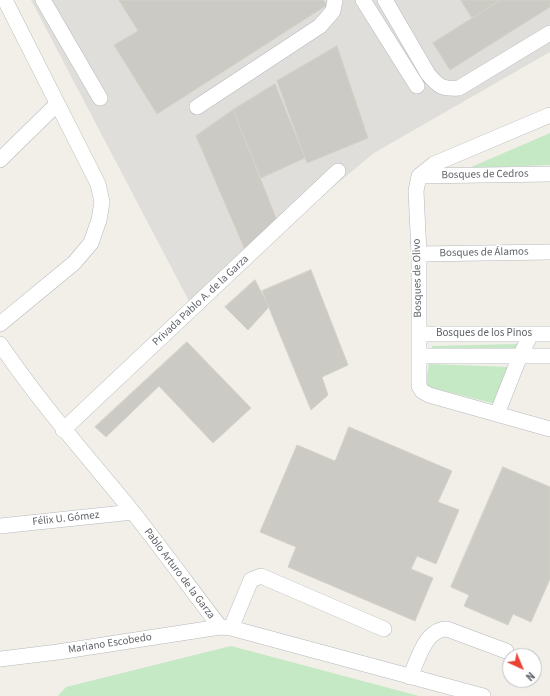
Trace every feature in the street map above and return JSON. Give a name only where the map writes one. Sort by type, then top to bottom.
[{"type":"street","points":[[0,324],[74,263],[90,243],[99,220],[102,202],[98,184],[5,0]]},
{"type":"street","points":[[43,0],[100,98]]},
{"type":"street","points":[[197,107],[320,26],[333,11],[334,0]]},
{"type":"street","points":[[363,0],[417,86]]},
{"type":"street","points":[[385,0],[428,74],[437,84],[445,88],[459,88],[550,33]]},
{"type":"street","points":[[0,160],[57,104]]},
{"type":"street","points":[[419,176],[434,164],[550,115]]},
{"type":"street","name":"Privada Pablo A. de la Garza","points":[[63,430],[338,172]]},
{"type":"street","name":"Bosques de Cedros","points":[[419,176],[550,174]]},
{"type":"street","name":"Bosques de Olivo","points":[[419,176],[416,191],[419,254],[419,356],[417,380],[422,391],[429,395],[550,429]]},
{"type":"street","name":"Bosques de Álamos","points":[[419,254],[550,252]]},
{"type":"street","name":"Bosques de los Pinos","points":[[419,334],[550,334]]},
{"type":"street","points":[[497,414],[520,356],[531,334]]},
{"type":"street","name":"Pablo Arturo de la Garza","points":[[0,344],[63,430],[133,512],[225,628]]},
{"type":"street","name":"Bosques de los Pinos","points":[[419,356],[550,356]]},
{"type":"street","name":"Félix U. Gómez","points":[[0,526],[133,512]]},
{"type":"street","points":[[384,630],[261,576],[251,580],[225,628],[483,696]]},
{"type":"street","name":"Mariano Escobedo","points":[[0,659],[225,628]]},
{"type":"street","points":[[410,677],[429,637],[439,629],[447,630],[502,650]]},
{"type":"shaded area","points":[[31,0],[550,0],[550,52],[374,153],[191,305]]},
{"type":"green space","points":[[550,133],[550,165],[469,168]]},
{"type":"green space","points":[[519,344],[518,349],[433,352],[432,346]]},
{"type":"green space","points":[[429,364],[509,367],[496,404],[425,386]]},
{"type":"green space","points":[[231,646],[419,696],[58,696],[66,687]]},
{"type":"building","points":[[119,0],[323,0],[327,5],[157,114],[114,45],[138,31]]},
{"type":"building","points":[[461,0],[501,0],[472,18]]},
{"type":"building","points":[[501,0],[550,0],[550,7],[450,70],[433,43]]},
{"type":"building","points":[[337,46],[368,138],[307,163],[277,81]]},
{"type":"building","points":[[275,84],[305,158],[261,178],[233,110]]},
{"type":"building","points":[[233,110],[278,223],[246,252],[196,136]]},
{"type":"building","points":[[311,270],[348,365],[322,377],[328,395],[311,410],[262,291]]},
{"type":"building","points":[[255,280],[269,307],[248,330],[225,307]]},
{"type":"building","points":[[187,342],[251,408],[213,443],[159,386],[106,437],[95,427]]},
{"type":"building","points":[[349,427],[452,471],[438,502],[459,510],[436,564],[417,556],[411,569],[433,578],[415,621],[288,567],[296,547],[260,532],[297,445],[335,461]]},
{"type":"building","points":[[503,467],[550,487],[550,579],[531,622],[513,614],[508,625],[464,606],[469,595],[451,587]]}]
